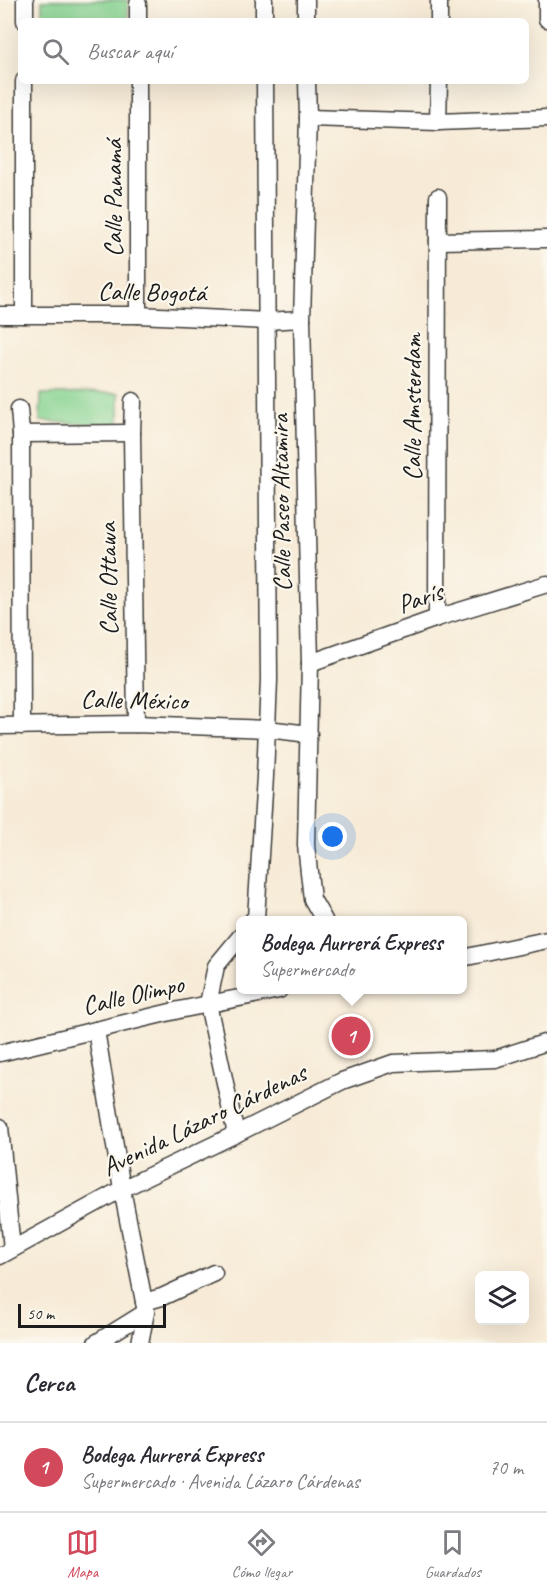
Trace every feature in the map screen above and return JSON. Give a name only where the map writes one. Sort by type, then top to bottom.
[{"type":"street","points":[[25,18],[26,0]]},
{"type":"street","points":[[264,0],[264,18]]},
{"type":"street","points":[[306,0],[306,18]]},
{"type":"street","points":[[439,0],[439,18]]},
{"type":"street","points":[[547,0],[547,19]]},
{"type":"street","points":[[138,4],[138,18]]},
{"type":"street","points":[[24,84],[24,315]]},
{"type":"street","name":"Calle Panamá","points":[[138,84],[138,315]]},
{"type":"street","name":"Calle Paseo Altamira","points":[[256,916],[269,681],[264,84]]},
{"type":"street","name":"Calle Paseo Altamira","points":[[307,84],[302,319],[310,663],[306,845],[312,899],[321,916]]},
{"type":"street","points":[[438,122],[439,84]]},
{"type":"street","points":[[308,118],[438,122],[547,118]]},
{"type":"street","name":"Calle Amsterdam","points":[[437,618],[438,197]]},
{"type":"street","points":[[438,241],[547,239]]},
{"type":"street","name":"Calle Bogotá","points":[[0,315],[138,315],[266,321],[302,319]]},
{"type":"street","name":"Calle Ottawa","points":[[133,401],[136,724]]},
{"type":"street","points":[[19,409],[22,726]]},
{"type":"street","points":[[21,434],[132,433]]},
{"type":"street","name":"París","points":[[310,663],[437,618],[547,584]]},
{"type":"street","name":"Calle México","points":[[0,726],[136,724],[267,729],[309,734]]},
{"type":"street","points":[[467,957],[547,940]]},
{"type":"street","points":[[236,942],[216,966],[208,1004],[236,1134]]},
{"type":"street","name":"Calle Olimpo","points":[[0,1053],[259,994]]},
{"type":"street","points":[[96,1030],[122,1189],[145,1307],[140,1343]]},
{"type":"street","name":"Avenida Lázaro Cárdenas","points":[[6,1253],[122,1189],[342,1081],[393,1063],[495,1059],[547,1042]]},
{"type":"street","points":[[0,1128],[6,1253]]},
{"type":"street","points":[[96,1343],[162,1296],[214,1273]]},
{"type":"green space","points":[[42,0],[128,0],[128,18],[42,18]]},
{"type":"green space","points":[[119,393],[119,426],[40,421],[41,394]]},
{"type":"place","name":"Bodega Aurrerá Express","points":[[351,1036]]}]
